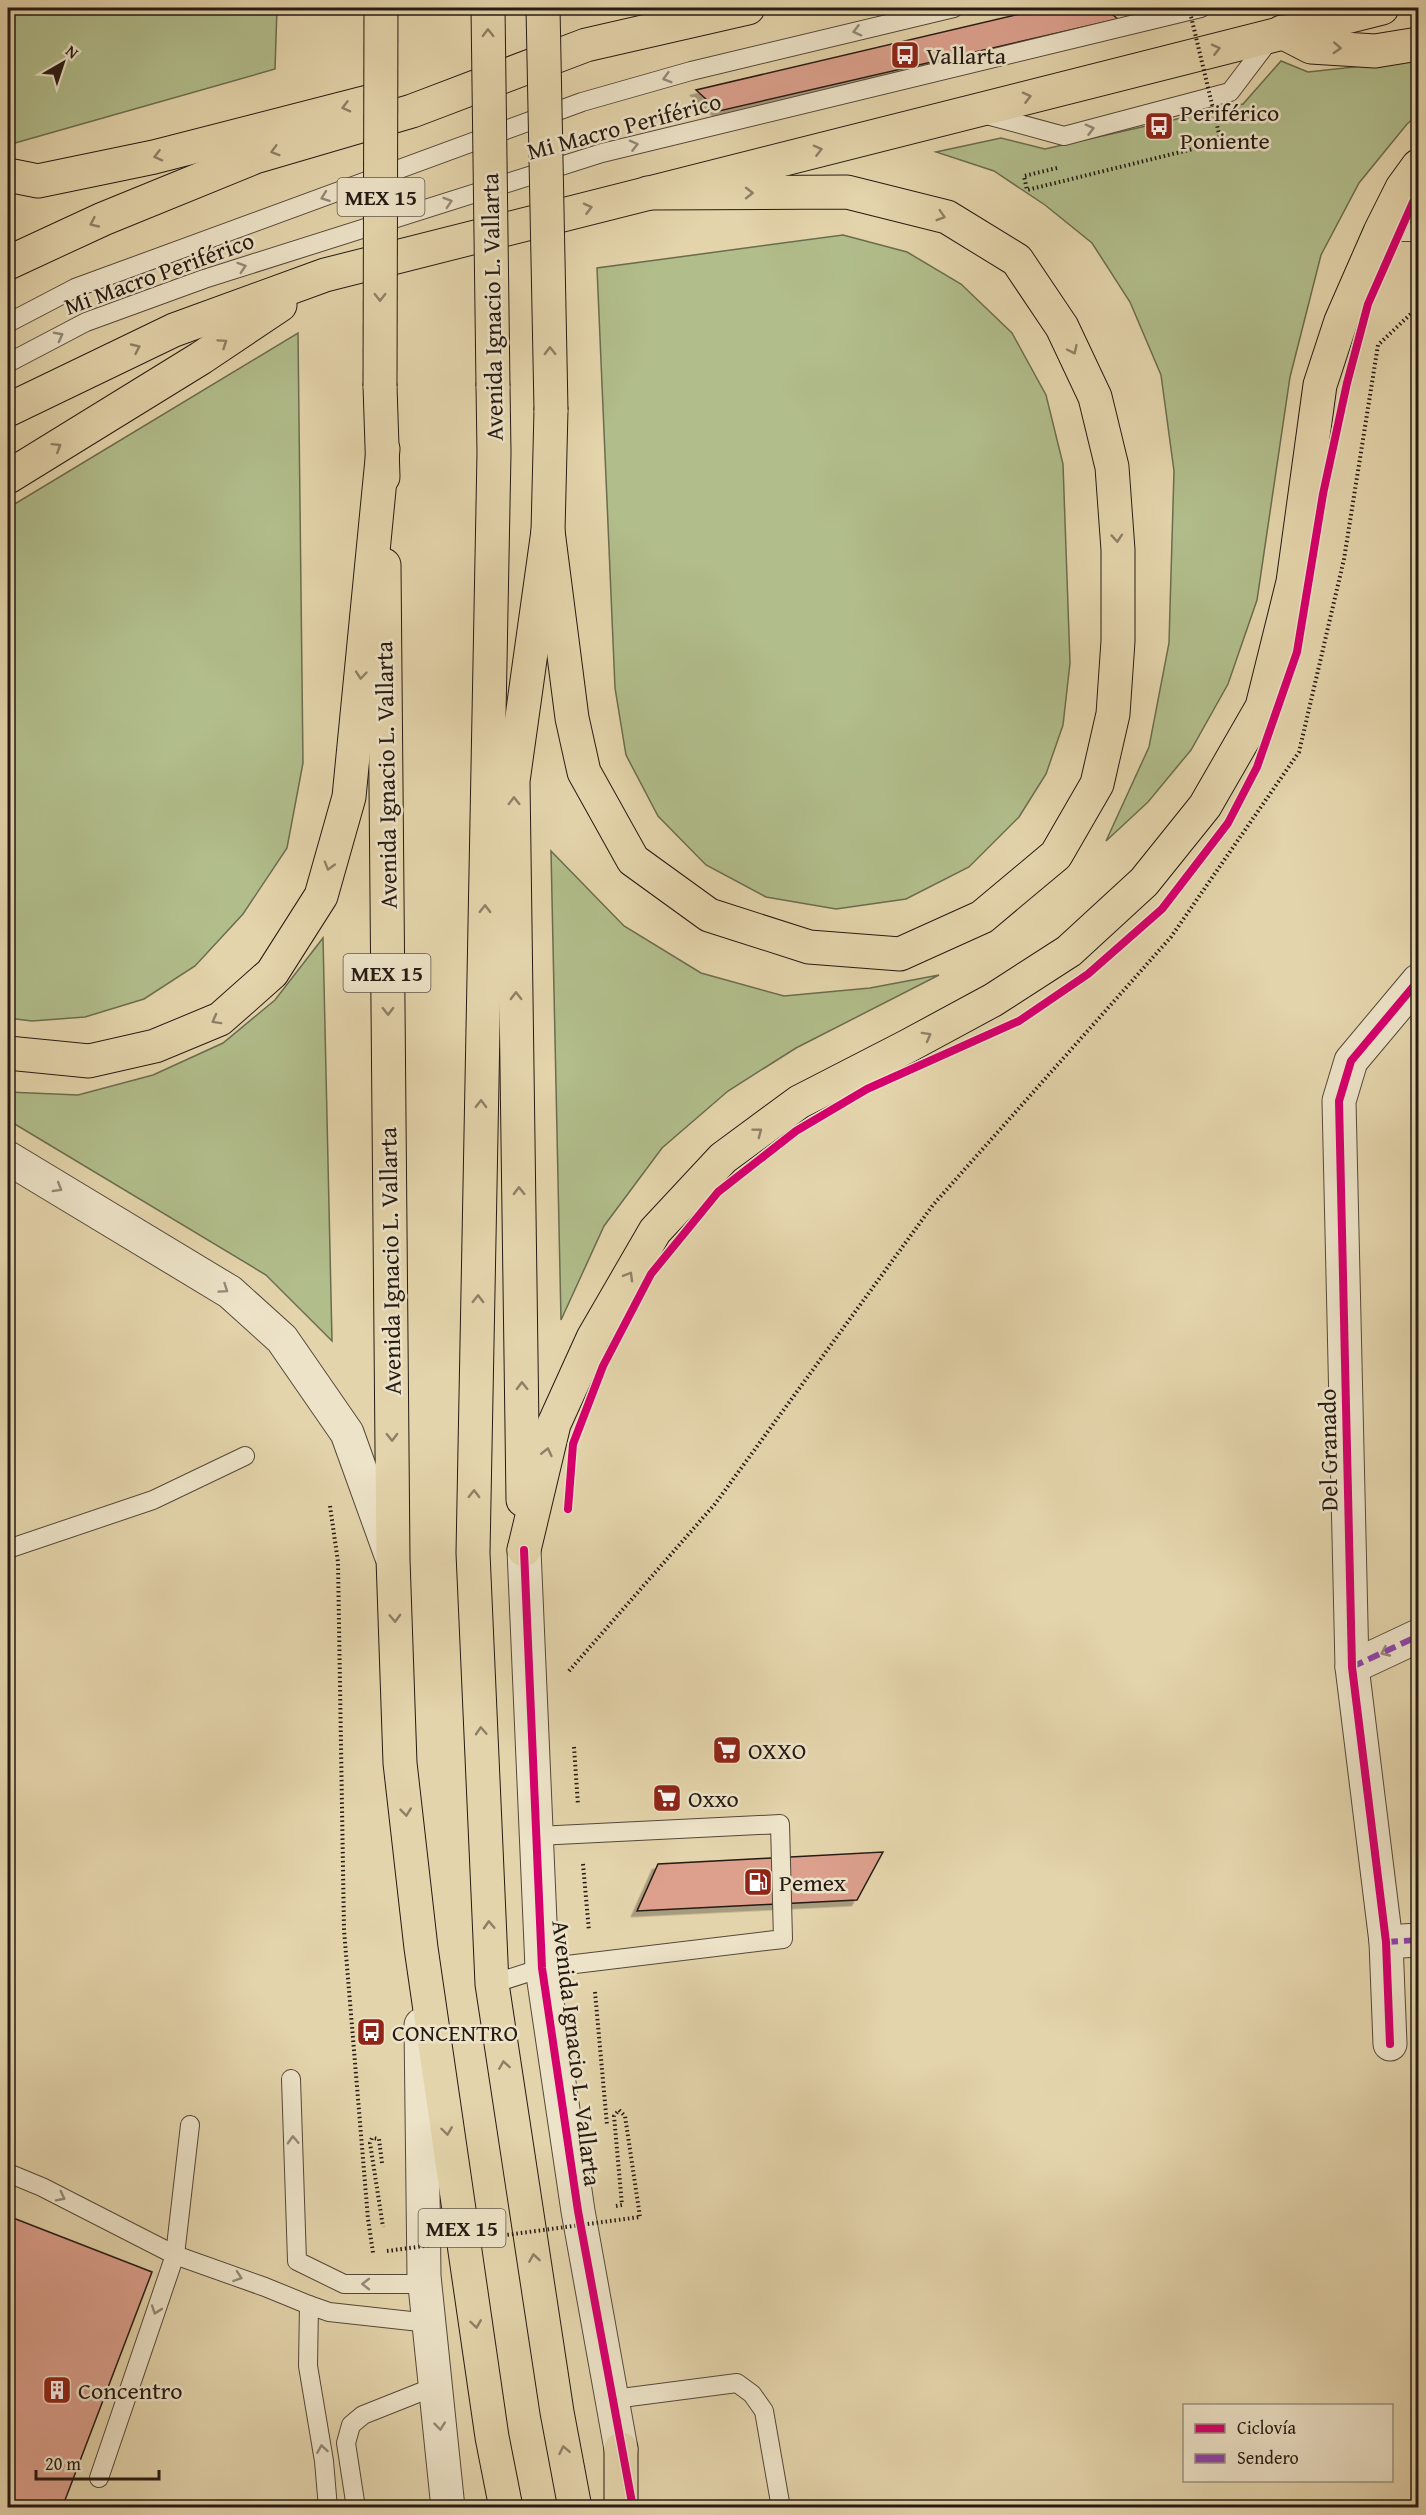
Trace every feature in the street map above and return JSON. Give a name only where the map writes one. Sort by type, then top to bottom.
[{"type":"highway","name":"Avenida Ignacio L. Vallarta","points":[[381,8],[380,386],[393,1559],[400,1763],[421,1948],[492,2437],[506,2508]]},
{"type":"highway","name":"Avenida Ignacio L. Vallarta","points":[[488,8],[494,465],[473,1553],[492,1984],[557,2412],[575,2508]]},
{"type":"highway","points":[[524,1550],[513,781],[548,531],[551,410],[543,8]]},
{"type":"highway","points":[[8,263],[103,219],[255,158],[412,111],[586,45],[706,8]]},
{"type":"highway","points":[[8,175],[38,181],[154,158],[586,45],[748,8]]},
{"type":"highway","points":[[8,410],[174,330],[325,275],[1382,8]]},
{"type":"highway","points":[[1278,34],[1311,47],[1375,51],[1419,44]]},
{"type":"highway","points":[[524,1550],[554,1424],[593,1338],[655,1231],[723,1158],[799,1102],[993,1000],[1069,951],[1144,882],[1205,806],[1262,707],[1293,582],[1320,385],[1341,321],[1402,188],[1419,165]]},
{"type":"highway","points":[[548,531],[572,718],[584,772],[633,860],[710,915],[809,947],[900,954],[982,917],[1056,855],[1097,784],[1113,714],[1118,641],[1118,550],[1112,466],[1095,397],[1062,327],[1017,260],[947,217],[847,192],[648,193]]},
{"type":"highway","points":[[8,477],[201,358],[325,275]]},
{"type":"highway","points":[[8,1053],[89,1061],[155,1046],[220,1019],[272,973],[321,896],[349,797],[382,449]]},
{"type":"highway","points":[[621,2449],[621,2508]]},
{"type":"street","name":"Del Granado","points":[[1390,2044],[1386,1942],[1352,1667],[1339,1101],[1351,1061],[1419,981]]},
{"type":"street","points":[[8,1158],[230,1292],[282,1339],[347,1433],[393,1559]]},
{"type":"street","name":"Avenida Ignacio L. Vallarta","points":[[524,1550],[542,1968],[578,2211],[633,2508]]},
{"type":"street","points":[[1352,1667],[1419,1636]]},
{"type":"street","points":[[1386,1942],[1419,1940]]},
{"type":"street","points":[[421,1948],[424,2284],[448,2508]]},
{"type":"lane","name":"Mi Macro Periférico","points":[[8,322],[75,288],[582,102],[691,71],[954,8]]},
{"type":"lane","name":"Mi Macro Periférico","points":[[8,363],[86,322],[204,279],[602,153],[1201,8]]},
{"type":"lane","points":[[973,111],[1064,136],[1230,92],[1278,34]]},
{"type":"lane","points":[[1380,232],[1419,232]]},
{"type":"lane","points":[[8,1549],[153,1500],[245,1455]]},
{"type":"lane","points":[[492,1984],[542,1968],[783,1940],[780,1824],[537,1836]]},
{"type":"lane","points":[[291,2079],[297,2261],[344,2284],[424,2284]]},
{"type":"lane","points":[[99,2478],[175,2255],[190,2125]]},
{"type":"lane","points":[[8,2173],[42,2187],[175,2255],[309,2305],[329,2312],[429,2323]]},
{"type":"lane","points":[[309,2305],[308,2366],[324,2461],[328,2508]]},
{"type":"lane","points":[[614,2399],[737,2383],[752,2394],[764,2411],[781,2508]]},
{"type":"lane","points":[[356,2508],[346,2443],[351,2425],[363,2415],[436,2386]]},
{"type":"path","points":[[1068,165],[1024,176],[1027,190],[1221,142],[1189,8]]},
{"type":"path","points":[[570,1680],[569,1670],[715,1504],[933,1204],[1171,937],[1299,752],[1344,559],[1378,345],[1419,307]]},
{"type":"path","points":[[329,1496],[338,1562],[344,1930],[368,2219],[378,2284]]},
{"type":"path","points":[[574,1745],[608,2137]]},
{"type":"path","points":[[385,2240],[387,2251],[640,2217],[625,2116],[619,2110],[614,2116],[622,2205]]},
{"type":"path","points":[[382,2166],[379,2139],[372,2138],[370,2143],[383,2229]]},
{"type":"path","points":[[613,2195],[614,2206]]},
{"type":"green space","points":[[8,8],[277,8],[275,69],[8,145]]},
{"type":"green space","points":[[1418,60],[1418,115],[1407,124],[1359,183],[1321,255],[1290,377],[1257,600],[1228,684],[1191,750],[1148,802],[1106,841],[1149,747],[1169,643],[1174,471],[1161,375],[1130,302],[1092,243],[1045,205],[994,171],[936,152],[1001,138],[1045,149],[1243,104],[1281,61],[1308,72]]},
{"type":"green space","points":[[843,235],[907,252],[961,284],[1012,333],[1046,395],[1063,464],[1070,663],[1063,725],[1046,774],[1019,817],[969,867],[906,899],[836,909],[766,897],[706,865],[658,816],[626,755],[615,688],[597,268]]},
{"type":"green space","points":[[298,333],[303,763],[287,848],[243,914],[195,966],[144,999],[85,1017],[32,1021],[8,1018],[8,508]]},
{"type":"green space","points":[[551,851],[624,926],[701,973],[784,996],[870,988],[939,975],[796,1048],[728,1091],[662,1148],[604,1226],[561,1320]]},
{"type":"green space","points":[[323,938],[332,1341],[266,1275],[8,1120],[8,1092],[78,1095],[153,1075],[223,1043],[275,1000]]},
{"type":"building","name":"Vallarta","points":[[1045,8],[1104,8],[1118,19],[719,111],[696,90]]},
{"type":"building","name":"Pemex","points":[[883,1852],[857,1900],[637,1911],[658,1864]]},
{"type":"building","name":"Concentro","points":[[8,2216],[152,2272],[62,2508],[8,2508]]},
{"type":"marked path","points":[[1352,1667],[1418,1636]]},
{"type":"marked path","points":[[1386,1942],[1418,1940]]},
{"type":"cycle path","points":[[568,1509],[573,1444],[603,1366],[651,1274],[718,1192],[796,1131],[867,1089],[1019,1021],[1088,974],[1162,909],[1228,823],[1257,767],[1297,652],[1323,494],[1347,383],[1368,304],[1413,202],[1418,197]]},
{"type":"cycle path","points":[[1390,2044],[1386,1942],[1352,1667],[1339,1101],[1351,1061],[1418,981]]},
{"type":"cycle path","points":[[524,1550],[542,1968],[578,2211],[633,2508]]},
{"type":"place","name":"Vallarta","points":[[905,55]]},
{"type":"place","name":"Periférico Poniente","points":[[1159,126]]},
{"type":"place","name":"OXXO","points":[[727,1750]]},
{"type":"place","name":"Oxxo","points":[[667,1798]]},
{"type":"place","name":"Pemex","points":[[758,1882]]},
{"type":"place","name":"CONCENTRO","points":[[371,2032]]},
{"type":"place","name":"Concentro","points":[[57,2390]]}]
